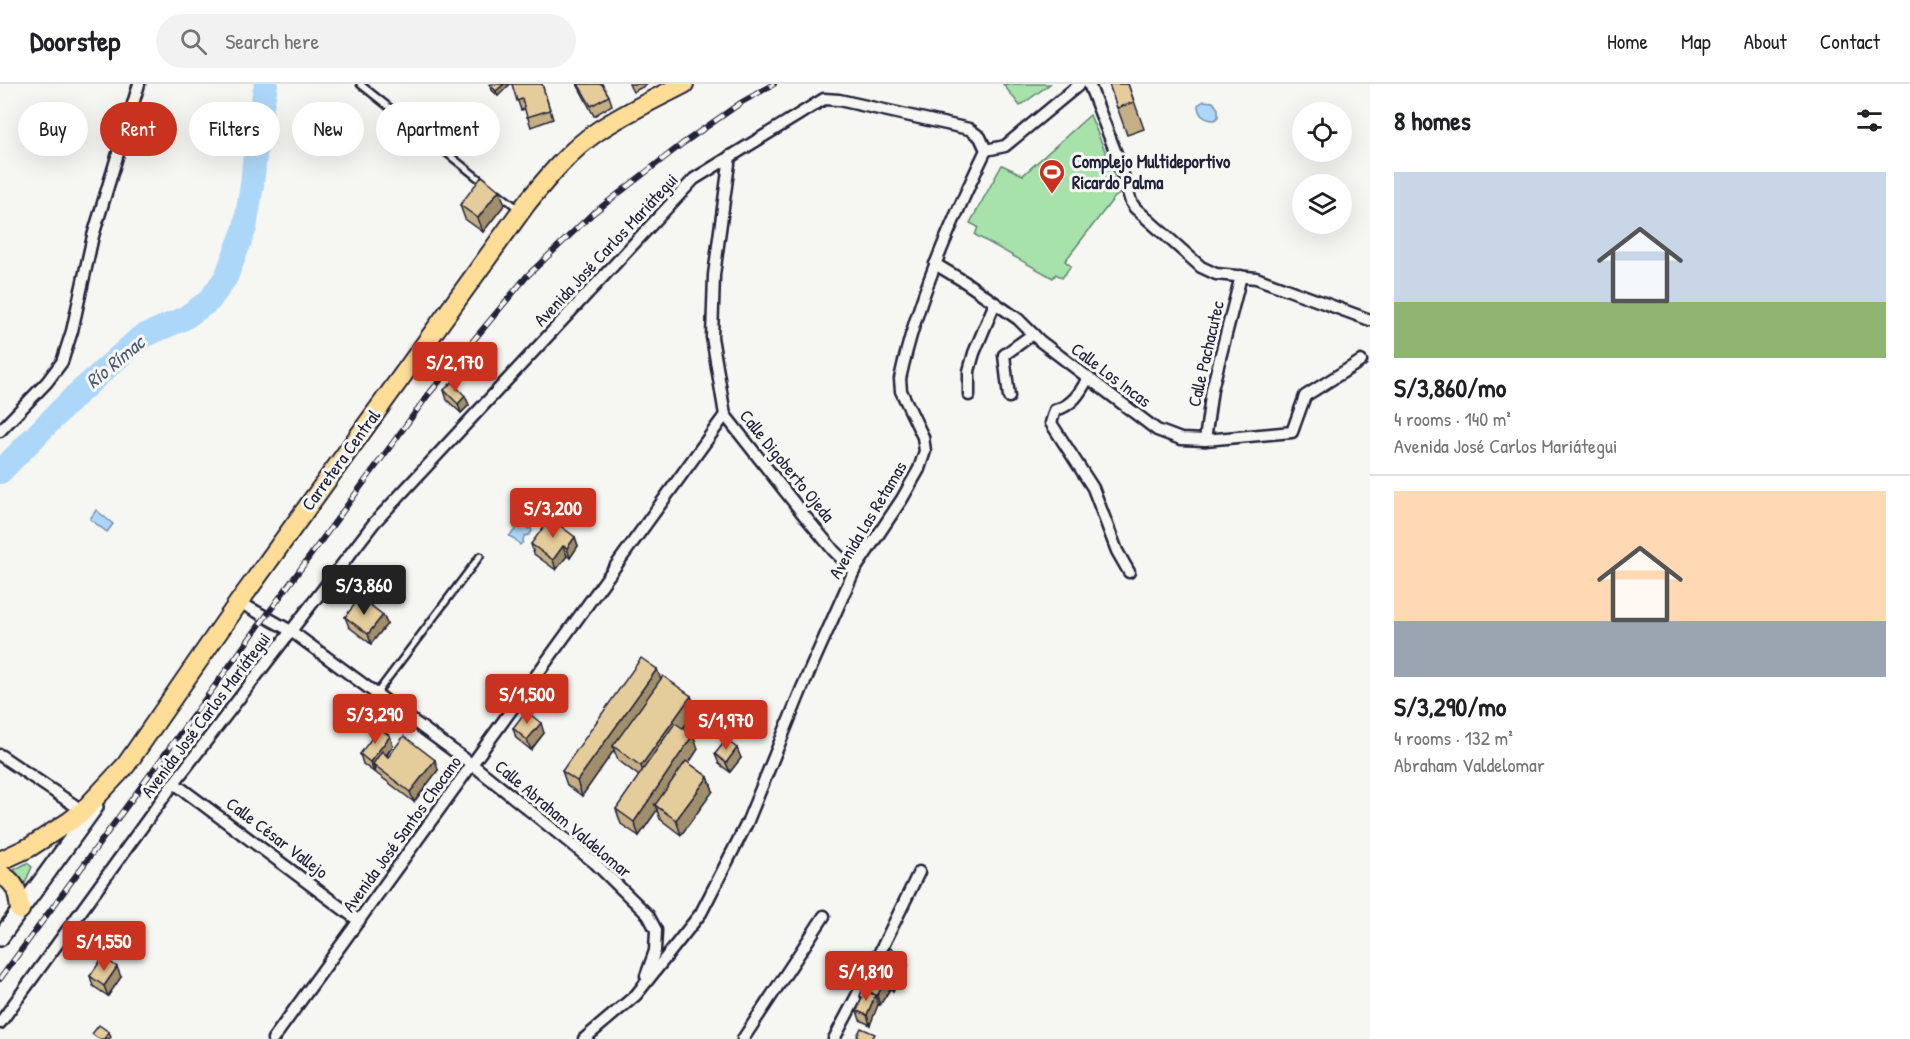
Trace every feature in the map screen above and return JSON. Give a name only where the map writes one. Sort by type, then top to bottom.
[{"type":"highway","name":"Carretera Central","points":[[0,861],[48,836],[83,811],[126,765],[239,602],[546,179],[570,154],[597,132],[663,90],[684,84]]},
{"type":"highway","points":[[0,874],[10,880],[15,887],[20,910]]},
{"type":"street","points":[[0,431],[47,382],[62,362],[72,331],[93,236],[140,84]]},
{"type":"street","points":[[985,147],[1005,146],[1080,84]]},
{"type":"street","points":[[1090,84],[1119,161],[1131,202],[1201,267],[1216,274],[1256,278],[1370,320]]},
{"type":"street","name":"Avenida José Carlos Mariátegui","points":[[0,1023],[174,783],[374,523],[694,179],[824,99],[839,100],[969,129],[985,147]]},
{"type":"street","name":"Avenida Las Retamas","points":[[584,1039],[636,995],[701,913],[747,823],[802,687],[854,571],[920,468],[925,451],[923,437],[901,391],[900,378],[926,286],[985,147]]},
{"type":"street","name":"Calle Digoberto Ojeda","points":[[729,156],[714,275],[712,337],[725,415],[804,514],[854,571]]},
{"type":"street","name":"Calle Los Incas","points":[[935,264],[966,282],[1018,319],[1033,334],[1088,378],[1157,430],[1181,439],[1205,440],[1292,432],[1305,396],[1361,361]]},
{"type":"street","name":"Calle Pachacutec","points":[[1205,440],[1212,389],[1241,276]]},
{"type":"street","points":[[969,395],[969,371],[974,353],[995,303]]},
{"type":"street","points":[[1009,397],[1004,355],[1033,334]]},
{"type":"street","points":[[1088,378],[1071,402],[1055,410],[1051,423],[1093,488],[1117,551],[1129,572]]},
{"type":"street","name":"Avenida José Santos Chocano","points":[[273,1039],[725,415]]},
{"type":"street","name":"Calle Abraham Valdelomar","points":[[239,602],[291,631],[473,765],[595,863],[648,915],[656,930],[655,951],[636,995]]},
{"type":"street","points":[[0,755],[83,811]]},
{"type":"street","points":[[0,938],[126,765]]},
{"type":"street","name":"Calle César Vallejo","points":[[174,783],[359,921]]},
{"type":"street","points":[[834,1039],[919,872]]},
{"type":"street","points":[[742,1039],[824,916]]},
{"type":"lane","points":[[360,84],[521,211]]},
{"type":"lane","points":[[376,694],[480,556]]},
{"type":"green space","points":[[1003,84],[1050,84],[1020,106]]},
{"type":"green space","name":"Complejo Multideportivo Ricardo Palma","points":[[1090,115],[1122,192],[1114,198],[1065,261],[1071,266],[1062,278],[1056,274],[1053,278],[975,235],[978,227],[970,223],[1002,165],[1023,175]]},
{"type":"green space","points":[[27,863],[32,867],[25,883],[14,870]]},
{"type":"water","points":[[1204,101],[1213,102],[1218,109],[1218,117],[1215,120],[1205,118],[1198,109],[1198,105]]},
{"type":"water","points":[[96,510],[113,524],[107,532],[90,519]]},
{"type":"water","points":[[522,519],[532,531],[529,535],[524,536],[520,545],[509,536],[515,530],[513,524],[519,523]]},
{"type":"building","points":[[491,84],[504,84],[496,91]]},
{"type":"building","points":[[512,84],[542,84],[550,110],[527,117],[522,99],[517,101]]},
{"type":"building","points":[[578,84],[602,84],[609,96],[591,106]]},
{"type":"building","points":[[1109,84],[1128,84],[1134,102],[1117,108]]},
{"type":"building","points":[[482,176],[499,190],[478,218],[460,205]]},
{"type":"building","points":[[452,382],[465,396],[458,404],[444,390]]},
{"type":"building","points":[[550,518],[575,537],[567,548],[563,546],[553,560],[531,544]]},
{"type":"building","points":[[360,597],[383,615],[368,634],[345,617]]},
{"type":"building","points":[[641,658],[657,669],[577,781],[562,771]]},
{"type":"building","points":[[663,676],[691,696],[641,766],[613,746]]},
{"type":"building","points":[[526,711],[541,723],[527,740],[513,728]]},
{"type":"building","points":[[675,723],[693,735],[634,822],[616,809]]},
{"type":"building","points":[[379,728],[390,736],[370,762],[360,754]]},
{"type":"building","points":[[404,736],[435,760],[410,792],[373,764],[382,751],[388,757]]},
{"type":"building","points":[[726,740],[737,748],[726,763],[715,754]]},
{"type":"building","points":[[686,761],[708,777],[676,820],[655,805]]},
{"type":"building","points":[[890,948],[905,956],[899,966],[884,958]]},
{"type":"building","points":[[103,957],[117,967],[104,986],[90,976]]},
{"type":"building","points":[[884,961],[897,969],[890,981],[886,979],[877,996],[865,989]]},
{"type":"building","points":[[862,990],[875,995],[867,1015],[857,1011]]},
{"type":"building","points":[[99,1025],[109,1032],[104,1039],[99,1039],[92,1034]]},
{"type":"building","points":[[861,1028],[875,1034],[872,1039],[857,1036]]},
{"type":"waterway","name":"Río Rímac","points":[[0,472],[75,396],[141,337],[183,319],[209,301],[226,277],[245,228],[266,84]]},
{"type":"railway","points":[[0,979],[428,395],[527,276],[591,215],[682,144],[742,102],[774,84]]},
{"type":"place","name":"Complejo Multideportivo Ricardo Palma","points":[[1052,195]]}]
